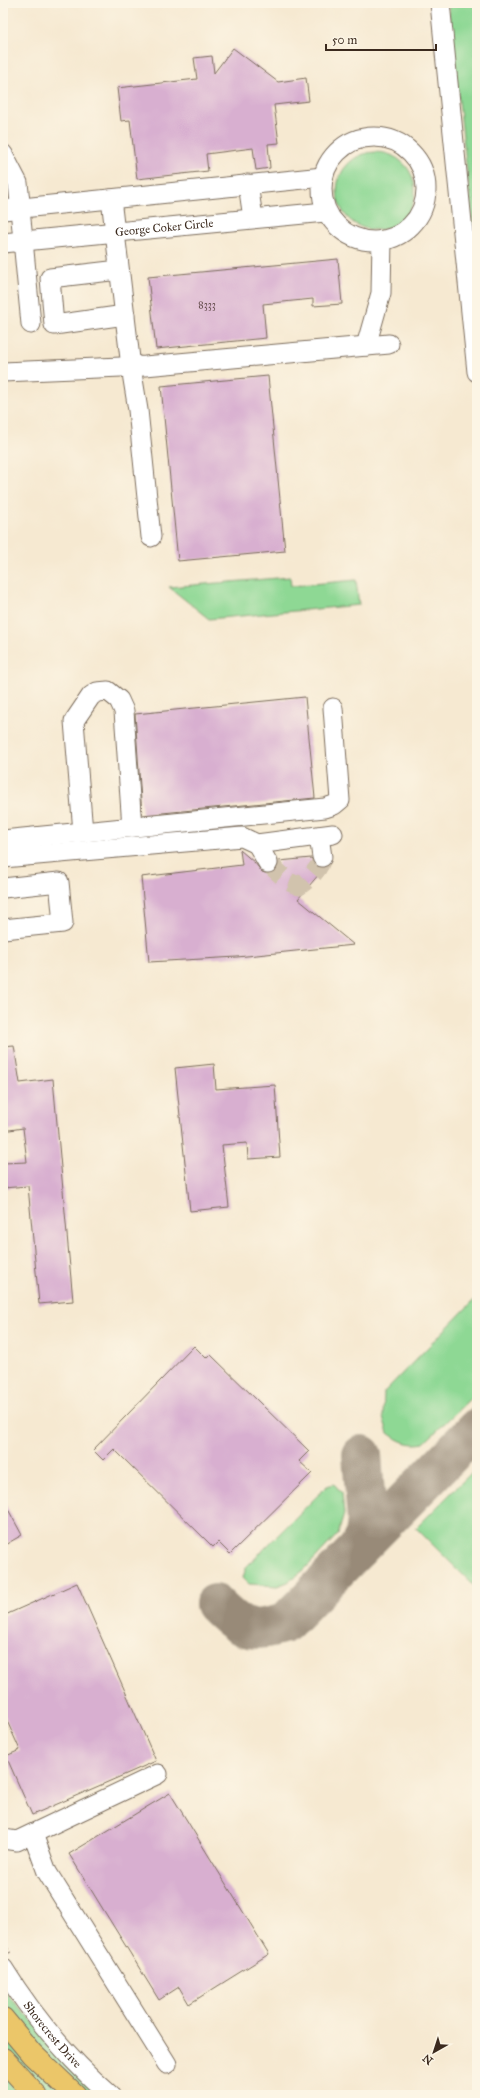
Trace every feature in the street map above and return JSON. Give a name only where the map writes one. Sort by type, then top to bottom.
[{"type":"main road","points":[[3,2019],[32,2054],[75,2095]]},
{"type":"main road","points":[[3,2059],[36,2095]]},
{"type":"street","points":[[440,3],[477,372]]},
{"type":"street","points":[[374,137],[392,140],[409,150],[418,161],[424,175],[426,190],[424,206],[417,219],[404,232],[390,240],[372,242],[357,239],[345,233],[325,212],[323,177],[329,161],[341,148],[359,139],[374,137]]},
{"type":"street","points":[[3,154],[18,183],[14,207],[23,241],[31,324]]},
{"type":"street","points":[[14,207],[112,199],[323,177]]},
{"type":"street","points":[[248,184],[253,218]]},
{"type":"street","points":[[112,199],[114,232],[124,316],[138,410],[151,537]]},
{"type":"street","name":"George Coker Circle","points":[[3,242],[325,212]]},
{"type":"street","points":[[366,346],[381,293],[382,240]]},
{"type":"street","points":[[119,270],[50,278],[54,325],[124,316]]},
{"type":"street","points":[[3,372],[131,367],[389,344]]},
{"type":"street","points":[[83,832],[74,721],[91,696],[97,692],[108,691],[119,700],[124,711],[132,827]]},
{"type":"street","points":[[3,840],[325,808],[334,805],[340,800],[333,708]]},
{"type":"street","points":[[3,858],[242,837],[257,844],[326,835],[322,857]]},
{"type":"street","points":[[257,844],[268,862]]},
{"type":"street","points":[[3,888],[59,882],[63,923],[3,929]]},
{"type":"street","points":[[3,1839],[17,1841],[158,1774]]},
{"type":"street","points":[[32,1834],[47,1872],[167,2064]]},
{"type":"street","name":"Shorecrest Drive","points":[[3,1968],[16,1989],[46,2027],[110,2095]]},
{"type":"green space","points":[[448,3],[477,3],[477,261]]},
{"type":"green space","points":[[376,152],[391,155],[404,163],[412,176],[415,191],[412,206],[404,219],[391,227],[376,230],[361,227],[348,219],[340,206],[337,191],[340,176],[348,163],[361,155]]},
{"type":"green space","points":[[290,577],[291,586],[356,580],[359,605],[209,619],[169,587]]},
{"type":"green space","points":[[477,1297],[477,1392],[424,1443],[409,1444],[397,1439],[388,1433],[383,1417],[384,1392]]},
{"type":"green space","points":[[477,1467],[477,1589],[416,1528]]},
{"type":"green space","points":[[334,1484],[342,1493],[344,1514],[338,1534],[304,1570],[288,1582],[277,1586],[249,1584],[243,1578],[246,1567],[327,1486]]},
{"type":"green space","points":[[3,1990],[103,2095],[3,2095]]},
{"type":"building","points":[[233,48],[278,82],[306,78],[309,101],[274,105],[279,143],[268,144],[270,168],[256,170],[253,148],[206,154],[208,171],[137,179],[130,120],[121,121],[117,88],[197,79],[194,58],[212,56],[214,73]]},
{"type":"building","points":[[338,259],[342,304],[313,306],[313,299],[263,304],[266,338],[156,349],[148,277]]},
{"type":"building","points":[[268,376],[285,551],[178,561],[161,386]]},
{"type":"building","points":[[305,697],[315,798],[142,815],[135,714]]},
{"type":"building","points":[[240,850],[255,863],[262,872],[268,874],[273,873],[277,869],[279,861],[311,858],[318,867],[325,867],[298,899],[354,945],[237,957],[149,962],[141,877],[242,865]]},
{"type":"building","points":[[14,1046],[20,1083],[53,1079],[73,1301],[39,1304],[28,1186],[3,1188],[3,1163],[27,1162],[23,1128],[3,1131],[3,1047]]},
{"type":"building","points":[[214,1064],[216,1089],[275,1085],[280,1157],[248,1159],[247,1143],[222,1145],[229,1207],[190,1211],[175,1068]]},
{"type":"building","points":[[194,1346],[206,1358],[210,1354],[309,1451],[299,1461],[312,1473],[230,1554],[218,1542],[213,1547],[114,1449],[103,1460],[93,1450]]},
{"type":"building","points":[[3,1500],[22,1535],[3,1546]]},
{"type":"building","points":[[77,1583],[156,1761],[32,1815],[6,1756],[20,1750],[3,1712],[3,1616]]},
{"type":"building","points":[[170,1793],[269,1954],[189,2004],[179,1987],[159,2000],[69,1854]]},
{"type":"taxiway","points":[[215,1604],[232,1619],[246,1627],[254,1629],[285,1623],[477,1428]]},
{"type":"taxiway","points":[[358,1549],[365,1535],[367,1520],[362,1455]]},
{"type":"tunnel","points":[[268,863],[289,882],[299,886],[317,869],[322,857]]}]
